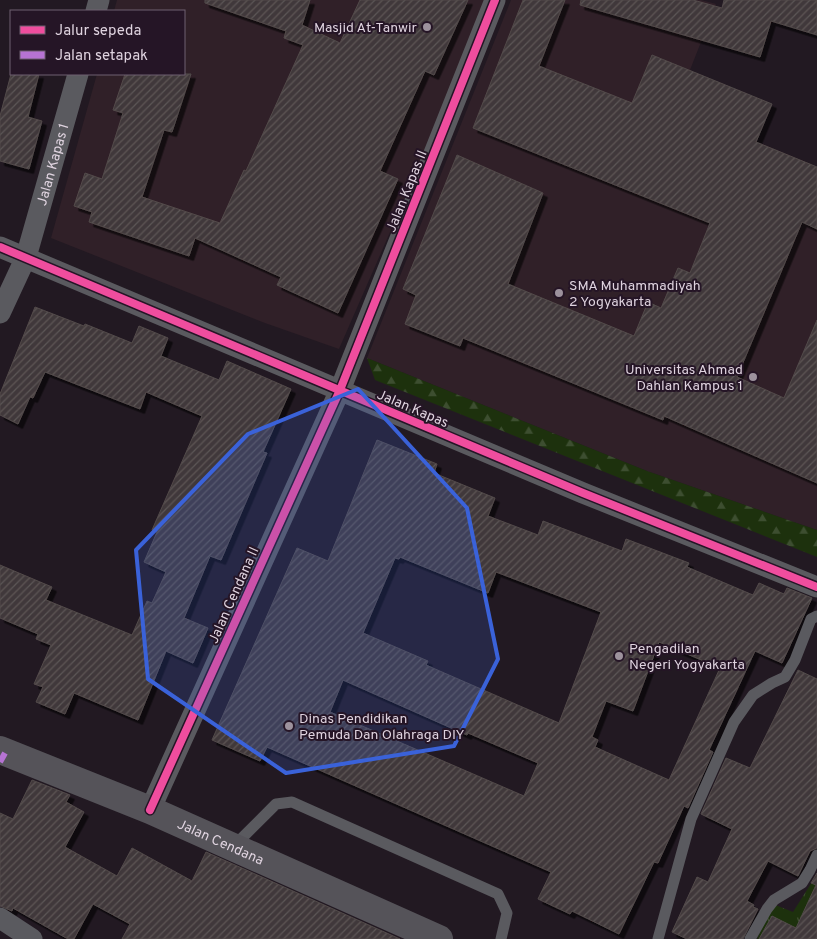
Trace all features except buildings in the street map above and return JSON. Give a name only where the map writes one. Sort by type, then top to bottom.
[{"type":"main road","name":"Jalan Cendana","points":[[2,755],[150,810],[439,939]]},
{"type":"street","name":"Jalan Kapas II","points":[[340,390],[495,0]]},
{"type":"street","name":"Jalan Kapas 1","points":[[0,313],[26,257],[78,75]]},
{"type":"street","name":"Jalan Kapas","points":[[0,247],[583,493],[817,588]]},
{"type":"street","name":"Jalan Cendana II","points":[[150,810],[340,390]]},
{"type":"street","points":[[0,918],[32,939]]},
{"type":"lane","points":[[658,939],[691,819],[734,722],[754,695],[772,682],[785,677],[795,660],[812,619],[817,616]]},
{"type":"lane","points":[[233,848],[276,804],[292,802],[498,894],[507,913],[501,939]]},
{"type":"lane","points":[[750,939],[774,900],[802,883],[817,854]]},
{"type":"highlighted area","points":[[358,389],[467,508],[498,659],[454,746],[286,773],[148,679],[136,550],[248,434]]},
{"type":"shaded area","points":[[117,0],[485,0],[490,3],[339,349],[265,323],[51,238],[97,75],[185,75],[185,10],[114,10]]},
{"type":"shaded area","points":[[511,0],[701,0],[716,4],[675,108],[811,164],[805,179],[817,184],[817,530],[647,471],[367,358]]},
{"type":"green space","points":[[367,358],[647,471],[817,530],[817,557],[375,380]]},
{"type":"green space","points":[[812,882],[817,884],[817,939],[757,939],[773,904],[793,912]]},
{"type":"marked path","points":[[0,762],[5,753]]},
{"type":"cycle path","points":[[150,810],[340,390],[495,0]]},
{"type":"cycle path","points":[[0,247],[583,493],[817,587]]},
{"type":"place","name":"Masjid At-Tanwir","points":[[427,27]]},
{"type":"place","name":"SMA Muhammadiyah 2 Yogyakarta","points":[[559,293]]},
{"type":"place","name":"Universitas Ahmad Dahlan Kampus 1","points":[[753,377]]},
{"type":"place","name":"Pengadilan Negeri Yogyakarta","points":[[619,656]]},
{"type":"place","name":"Dinas Pendidikan Pemuda Dan Olahraga DIY","points":[[289,726]]}]
